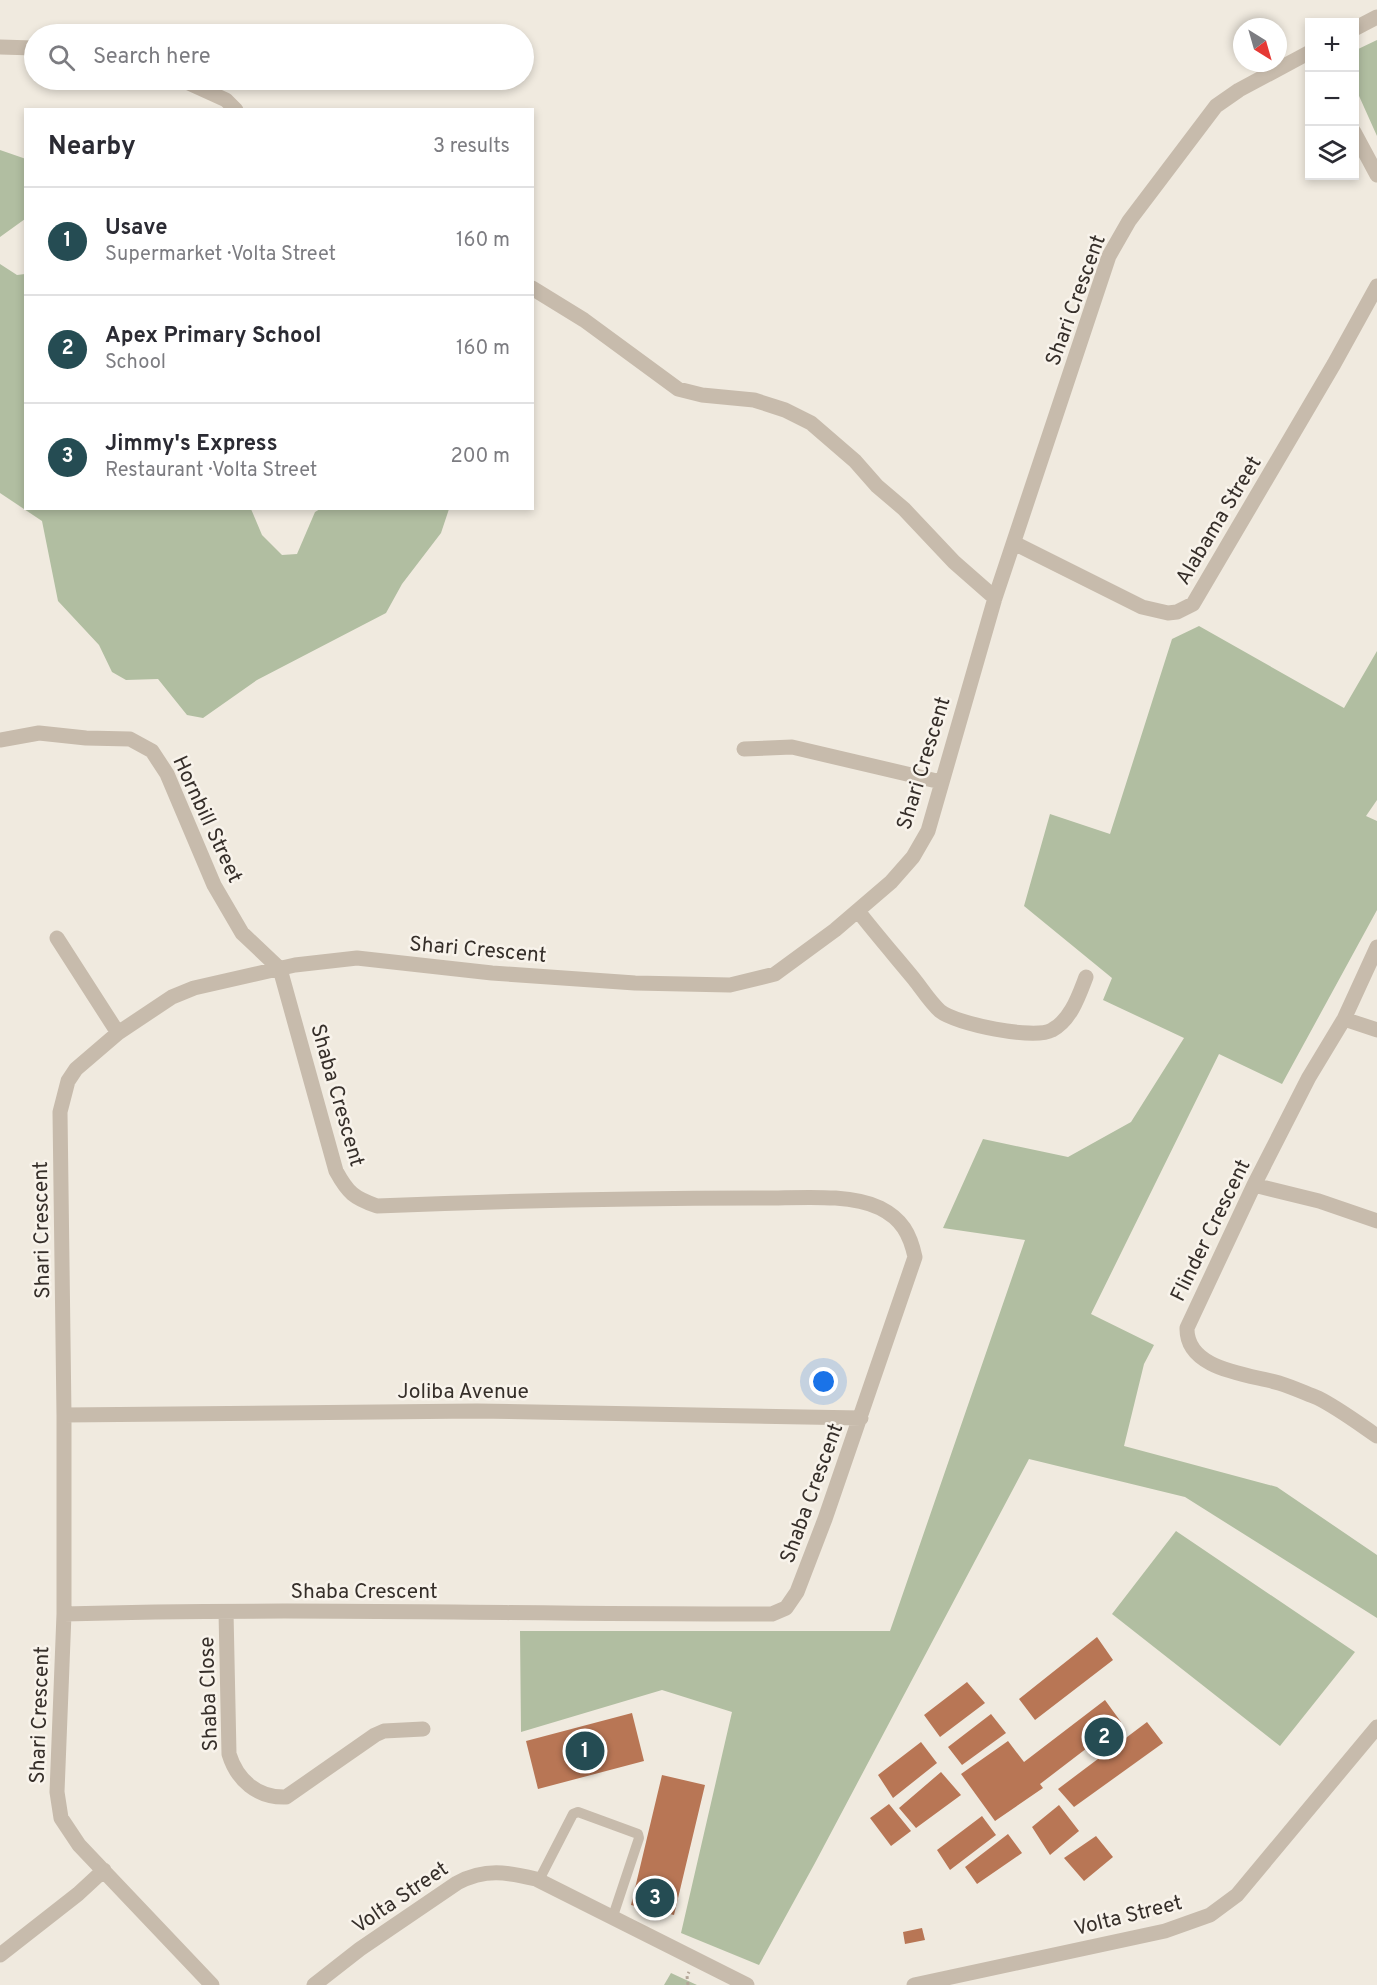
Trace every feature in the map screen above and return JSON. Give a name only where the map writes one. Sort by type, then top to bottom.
[{"type":"street","points":[[1359,26],[1377,17]]},
{"type":"street","points":[[0,47],[24,48]]},
{"type":"street","name":"Shari Crescent","points":[[212,1985],[79,1845],[62,1818],[57,1792],[64,1614],[60,1112],[68,1081],[76,1069],[118,1032],[172,997],[194,988],[280,969],[320,961],[357,958],[514,975],[636,983],[730,985],[775,974],[858,911],[891,882],[913,857],[928,831],[995,598],[1109,256],[1129,221],[1216,106],[1239,90],[1305,55]]},
{"type":"street","points":[[204,90],[226,100],[234,108]]},
{"type":"street","points":[[1359,141],[1377,175]]},
{"type":"street","name":"Alabama Street","points":[[1014,543],[1142,607],[1168,613],[1177,612],[1193,604],[1334,364],[1377,286]]},
{"type":"street","points":[[534,289],[584,320],[678,389],[702,395],[754,400],[785,410],[811,423],[855,461],[877,486],[904,508],[954,562],[995,598]]},
{"type":"street","name":"Hornbill Street","points":[[0,741],[39,734],[130,739],[152,751],[167,774],[214,885],[242,933],[280,969]]},
{"type":"street","points":[[744,749],[792,747],[941,782]]},
{"type":"street","points":[[858,911],[941,1011],[966,1023],[1036,1034],[1052,1030],[1064,1020],[1076,1003],[1086,977]]},
{"type":"street","points":[[57,938],[118,1032]]},
{"type":"street","name":"Flinder Crescent","points":[[1377,947],[1344,1019],[1309,1077],[1254,1185],[1187,1328],[1186,1336],[1190,1345],[1200,1356],[1221,1368],[1280,1383],[1321,1400],[1377,1436]]},
{"type":"street","name":"Shaba Crescent","points":[[64,1614],[226,1612],[772,1614],[786,1608],[797,1592],[861,1418],[915,1257],[907,1231],[893,1217],[880,1208],[851,1199],[706,1198],[377,1206],[362,1201],[345,1189],[336,1171],[280,969]]},
{"type":"street","points":[[1344,1019],[1377,1030]]},
{"type":"street","points":[[1254,1185],[1319,1201],[1377,1221]]},
{"type":"street","name":"Joliba Avenue","points":[[64,1414],[477,1411],[861,1418]]},
{"type":"street","name":"Shaba Close","points":[[226,1612],[228,1754],[235,1770],[255,1790],[268,1797],[286,1797],[375,1735],[384,1731],[423,1729]]},
{"type":"street","name":"Volta Street","points":[[914,1985],[1165,1931],[1210,1915],[1230,1900],[1249,1881],[1377,1727]]},
{"type":"street","points":[[0,1955],[78,1894],[104,1870]]},
{"type":"street","name":"Volta Street","points":[[314,1985],[360,1949],[457,1883],[471,1875],[509,1872],[539,1880],[747,1985]]},
{"type":"lane","points":[[539,1880],[573,1814],[578,1812],[638,1834],[639,1838],[613,1916]]},
{"type":"green space","points":[[1377,40],[1377,136],[1359,96],[1359,49]]},
{"type":"green space","points":[[0,150],[24,158],[24,220],[0,237]]},
{"type":"green space","points":[[0,264],[17,275],[24,274],[24,509],[0,493]]},
{"type":"green space","points":[[26,510],[251,510],[262,535],[282,555],[297,554],[315,512],[318,510],[449,510],[441,533],[402,584],[386,613],[257,680],[203,718],[187,715],[158,679],[126,680],[112,672],[99,645],[58,601],[42,521]]},
{"type":"green space","points":[[1199,626],[1344,708],[1377,651],[1377,800],[1366,816],[1377,821],[1377,910],[1282,1084],[1219,1054],[1091,1314],[1154,1345],[1144,1364],[1124,1446],[1277,1487],[1377,1555],[1377,1618],[1185,1497],[1029,1459],[759,1965],[681,1933],[732,1712],[662,1690],[521,1732],[520,1631],[890,1631],[1025,1240],[943,1228],[983,1139],[1068,1157],[1131,1122],[1184,1038],[1103,1000],[1112,978],[1024,906],[1050,814],[1110,834],[1172,639]]},
{"type":"green space","points":[[1176,1531],[1355,1652],[1280,1746],[1112,1614]]},
{"type":"green space","points":[[671,1973],[697,1985],[664,1985]]},
{"type":"building","points":[[1097,1637],[1113,1660],[1035,1720],[1019,1699]]},
{"type":"building","points":[[967,1682],[985,1703],[940,1737],[924,1715]]},
{"type":"building","points":[[1105,1700],[1121,1722],[1040,1784],[1043,1788],[995,1821],[961,1774],[1008,1741],[1024,1762]]},
{"type":"building","points":[[632,1713],[644,1761],[538,1789],[526,1741]]},
{"type":"building","points":[[991,1714],[1006,1733],[962,1765],[948,1747]]},
{"type":"building","points":[[1147,1722],[1163,1743],[1074,1807],[1058,1789]]},
{"type":"building","points":[[921,1742],[937,1763],[893,1798],[878,1775]]},
{"type":"building","points":[[941,1772],[961,1795],[916,1828],[899,1808]]},
{"type":"building","points":[[662,1775],[705,1785],[674,1915],[631,1905]]},
{"type":"building","points":[[889,1804],[911,1831],[891,1846],[870,1818]]},
{"type":"building","points":[[1059,1805],[1079,1831],[1050,1855],[1032,1827]]},
{"type":"building","points":[[982,1816],[996,1835],[950,1870],[937,1850]]},
{"type":"building","points":[[1008,1834],[1022,1853],[977,1884],[965,1867]]},
{"type":"building","points":[[1096,1836],[1113,1857],[1084,1881],[1064,1858]]},
{"type":"building","points":[[922,1928],[925,1940],[905,1944],[903,1932]]},
{"type":"place","name":"Apex Primary School","points":[[1104,1737]]},
{"type":"place","name":"Usave","points":[[585,1751]]},
{"type":"place","name":"Jimmy's Express","points":[[655,1898]]}]
